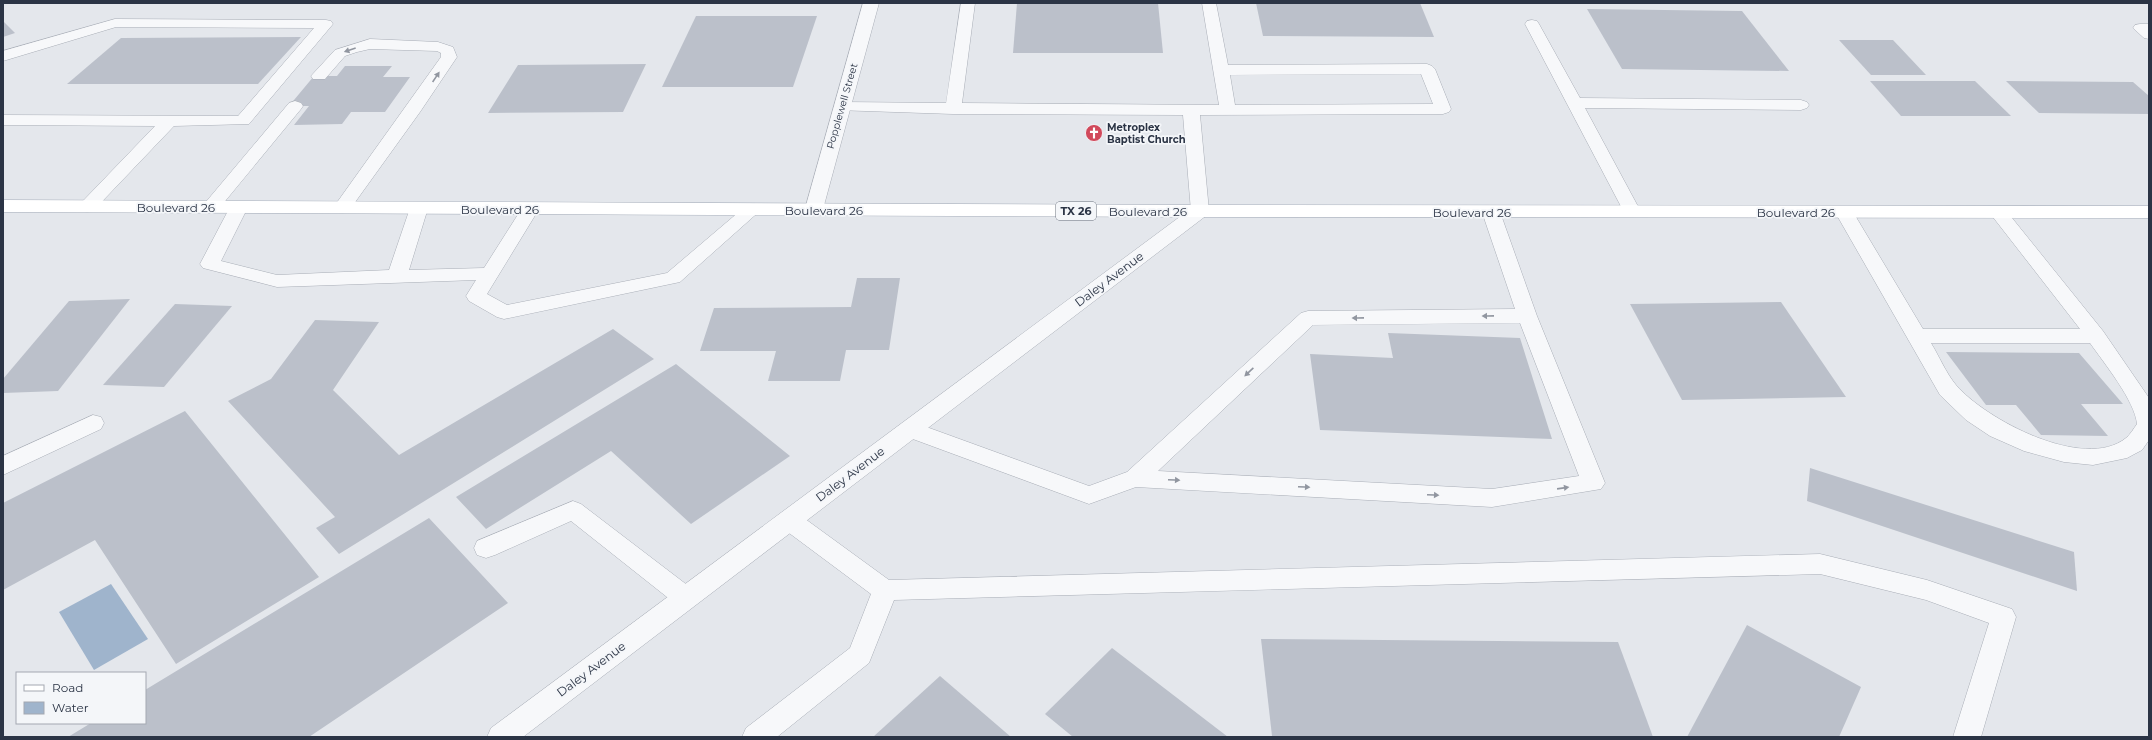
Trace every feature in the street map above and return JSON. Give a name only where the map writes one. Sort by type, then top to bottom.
[{"type":"main road","name":"Boulevard 26","points":[[3,206],[1492,212],[2149,212]]},
{"type":"street","name":"Popplewell Street","points":[[814,210],[871,3]]},
{"type":"street","name":"Daley Avenue","points":[[501,737],[1200,211]]},
{"type":"lane","points":[[953,109],[968,3]]},
{"type":"lane","points":[[1209,3],[1228,110]]},
{"type":"lane","points":[[3,56],[114,22],[326,24],[243,121],[3,120]]},
{"type":"lane","points":[[1532,24],[1632,212]]},
{"type":"lane","points":[[2149,28],[2140,28],[2149,35]]},
{"type":"lane","points":[[319,76],[340,53],[370,44],[438,47],[448,50],[449,57],[414,109],[342,208]]},
{"type":"lane","points":[[842,107],[1190,110],[1443,109],[1427,69],[1220,70]]},
{"type":"lane","points":[[1575,103],[1801,105]]},
{"type":"lane","points":[[211,207],[295,106]]},
{"type":"lane","points":[[1190,110],[1200,211]]},
{"type":"lane","points":[[3,135],[21,120]]},
{"type":"lane","points":[[87,207],[169,121]]},
{"type":"lane","points":[[239,207],[210,264],[277,281],[489,274]]},
{"type":"lane","points":[[397,276],[419,208]]},
{"type":"lane","points":[[530,209],[476,296],[504,312],[673,278],[753,209]]},
{"type":"lane","points":[[1135,478],[1492,498],[1593,483],[1527,316],[1492,212]]},
{"type":"lane","points":[[1844,212],[1918,336],[1948,390],[1974,414],[1998,430],[2032,445],[2064,454],[2093,457],[2119,452],[2134,444],[2148,425],[2147,416],[2138,398],[2096,336],[1998,212]]},
{"type":"lane","points":[[910,429],[1089,495],[1135,478],[1308,318],[1527,316]]},
{"type":"lane","points":[[1918,336],[2096,336]]},
{"type":"lane","points":[[3,466],[93,423]]},
{"type":"lane","points":[[486,548],[574,510],[686,598]]},
{"type":"lane","points":[[790,520],[885,590],[1820,564],[1927,590],[2002,617],[1967,737]]},
{"type":"lane","points":[[756,737],[860,655],[885,590]]},
{"type":"water","points":[[111,584],[148,639],[94,670],[59,612]]},
{"type":"building","points":[[1017,3],[1158,3],[1163,53],[1013,53]]},
{"type":"building","points":[[1256,3],[1420,3],[1434,37],[1263,36]]},
{"type":"building","points":[[1587,9],[1742,11],[1789,71],[1622,69]]},
{"type":"building","points":[[696,16],[817,16],[793,87],[662,87]]},
{"type":"building","points":[[3,21],[15,33],[3,37]]},
{"type":"building","points":[[301,37],[258,84],[67,84],[121,38]]},
{"type":"building","points":[[1839,40],[1893,40],[1926,75],[1871,75]]},
{"type":"building","points":[[646,64],[623,112],[488,113],[518,65]]},
{"type":"building","points":[[345,66],[392,66],[383,77],[410,77],[385,112],[351,112],[342,124],[294,125],[309,106],[289,106],[314,76],[337,76]]},
{"type":"building","points":[[1870,81],[1975,81],[2011,116],[1901,116]]},
{"type":"building","points":[[2006,81],[2133,82],[2149,96],[2149,114],[2039,113]]},
{"type":"building","points":[[857,278],[900,278],[889,350],[846,350],[840,381],[768,381],[776,351],[700,351],[714,308],[851,307]]},
{"type":"building","points":[[130,299],[58,391],[3,393],[3,379],[69,301]]},
{"type":"building","points":[[1781,302],[1846,397],[1682,400],[1630,304]]},
{"type":"building","points":[[175,304],[232,306],[164,387],[103,385]]},
{"type":"building","points":[[315,320],[379,322],[333,390],[399,455],[613,329],[654,359],[339,554],[316,528],[335,517],[228,401],[271,379]]},
{"type":"building","points":[[1388,333],[1520,338],[1552,439],[1320,430],[1310,354],[1393,358]]},
{"type":"building","points":[[1946,352],[2079,353],[2123,404],[2081,404],[2108,436],[2041,435],[2016,405],[1986,405]]},
{"type":"building","points":[[676,364],[790,456],[691,524],[611,451],[486,529],[456,497]]},
{"type":"building","points":[[185,411],[319,577],[176,664],[95,540],[3,590],[3,503]]},
{"type":"building","points":[[1810,468],[2074,552],[2077,591],[1807,501]]},
{"type":"building","points":[[429,518],[508,603],[309,737],[68,737],[89,724],[146,724],[146,689]]},
{"type":"building","points":[[1747,625],[1861,687],[1839,737],[1687,737]]},
{"type":"building","points":[[1261,639],[1618,642],[1653,737],[1272,736]]},
{"type":"building","points":[[1112,648],[1228,737],[1073,737],[1045,714]]},
{"type":"building","points":[[940,676],[1011,737],[873,737]]},
{"type":"place","name":"Metroplex Baptist Church","points":[[1094,133]]}]
